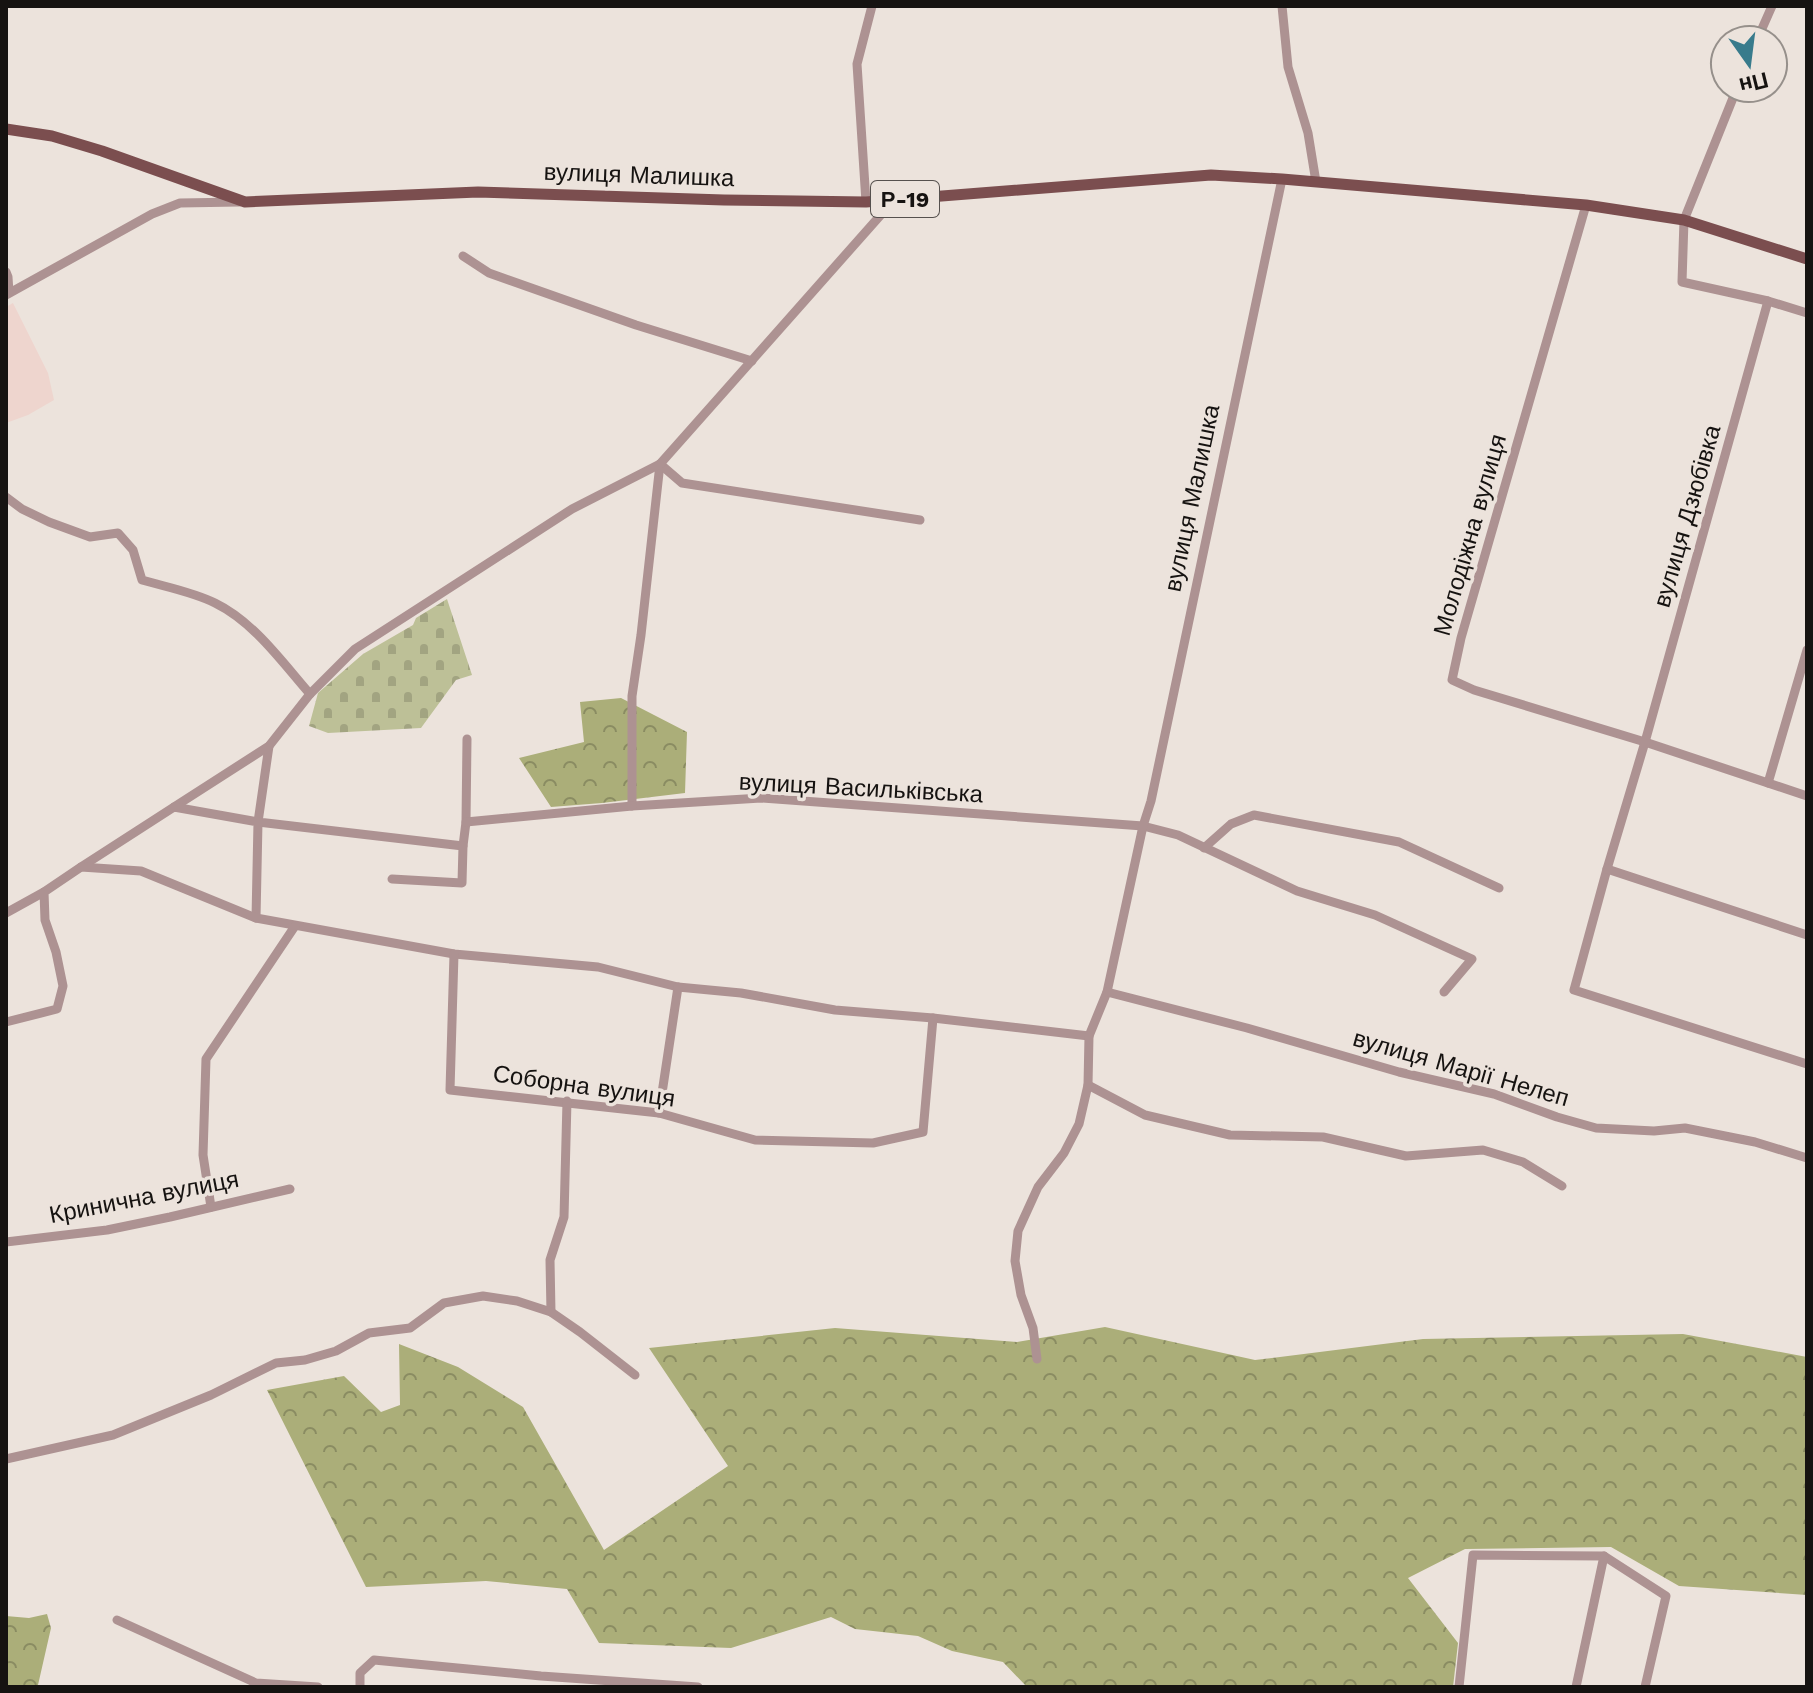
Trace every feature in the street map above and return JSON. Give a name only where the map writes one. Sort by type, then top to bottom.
[{"type":"main road","name":"вулиця Малишка","points":[[6,129],[52,136],[89,147],[245,202],[478,192],[866,202],[1211,175],[1586,205],[1684,220],[1807,259]]},
{"type":"street","points":[[866,202],[857,64],[872,6]]},
{"type":"street","points":[[1282,6],[1288,67],[1308,133],[1316,182]]},
{"type":"street","points":[[1731,104],[1684,220],[1682,282],[1807,313]]},
{"type":"street","name":"вулиця Малишка","points":[[1143,826],[1151,801],[1282,179]]},
{"type":"street","points":[[6,913],[44,892],[269,746],[310,694],[355,649],[572,509],[660,464],[894,200]]},
{"type":"street","points":[[6,272],[8,294],[152,214],[180,203],[245,202]]},
{"type":"street","name":"Молодіжна вулиця","points":[[1586,205],[1461,638],[1452,680],[1474,690],[1645,742]]},
{"type":"street","points":[[463,256],[489,273],[636,325],[752,361]]},
{"type":"street","name":"вулиця Дзюбівка","points":[[1768,301],[1574,990],[1807,1064]]},
{"type":"street","points":[[660,464],[682,483],[920,520]]},
{"type":"street","points":[[632,806],[632,696],[660,464]]},
{"type":"street","points":[[6,497],[35,516],[90,537],[118,533],[133,550],[142,580],[215,603],[251,627],[310,694]]},
{"type":"street","points":[[1768,783],[1807,650]]},
{"type":"street","points":[[392,879],[462,883],[467,739]]},
{"type":"street","points":[[1645,742],[1807,796]]},
{"type":"street","points":[[256,918],[258,822],[269,746]]},
{"type":"street","name":"вулиця Васильківська","points":[[466,822],[632,806],[761,798],[1143,826],[1178,835],[1297,891],[1375,915],[1472,959],[1444,992]]},
{"type":"street","points":[[174,807],[258,822],[463,846]]},
{"type":"street","points":[[1204,848],[1231,824],[1254,815],[1399,842],[1499,888]]},
{"type":"street","points":[[1037,1359],[1033,1328],[1021,1295],[1015,1261],[1018,1231],[1038,1187],[1064,1153],[1079,1124],[1088,1085],[1089,1036],[1107,992],[1143,826]]},
{"type":"street","points":[[81,867],[141,871],[256,918],[454,954],[598,967],[678,987],[741,993],[835,1010],[1089,1036]]},
{"type":"street","points":[[1607,869],[1807,935]]},
{"type":"street","points":[[6,1022],[57,1009],[63,986],[45,920],[44,892]]},
{"type":"street","points":[[211,1207],[203,1155],[206,1059],[295,926]]},
{"type":"street","name":"Соборна вулиця","points":[[454,954],[450,1090],[659,1113],[755,1140],[873,1143],[923,1132],[933,1018]]},
{"type":"street","points":[[659,1113],[678,987]]},
{"type":"street","name":"вулиця Марії Нелеп","points":[[1107,992],[1399,1072],[1494,1094],[1596,1128],[1654,1131],[1685,1128],[1755,1142],[1807,1158]]},
{"type":"street","points":[[1088,1085],[1145,1115],[1230,1135],[1323,1137],[1406,1156],[1483,1150],[1523,1162],[1562,1186]]},
{"type":"street","points":[[551,1312],[550,1260],[564,1217],[567,1101]]},
{"type":"street","name":"Кринична вулиця","points":[[6,1242],[107,1230],[290,1189]]},
{"type":"street","points":[[6,1459],[113,1435],[211,1395],[276,1363],[305,1360],[336,1351],[369,1333],[410,1328],[444,1303],[483,1296],[517,1301],[551,1312],[635,1375]]},
{"type":"street","points":[[1459,1687],[1473,1555],[1604,1556],[1666,1596],[1645,1687]]},
{"type":"street","points":[[1576,1687],[1604,1556]]},
{"type":"street","points":[[117,1620],[256,1683],[318,1687]]},
{"type":"street","points":[[360,1687],[360,1673],[374,1660],[698,1687]]},
{"type":"street","points":[[540,1687],[541,1676]]},
{"type":"shaded area","points":[[13,303],[48,373],[54,400],[6,423],[6,307]]},
{"type":"green space","points":[[447,599],[472,675],[456,680],[421,728],[328,733],[309,726],[318,693],[363,654],[413,625],[416,618]]},
{"type":"green space","points":[[621,698],[687,732],[685,793],[551,807],[519,758],[584,742],[580,702]]},
{"type":"green space","points":[[1105,1327],[1255,1360],[1423,1339],[1683,1334],[1807,1357],[1807,1595],[1679,1586],[1611,1547],[1465,1549],[1408,1578],[1458,1643],[1453,1687],[1027,1687],[1003,1662],[952,1651],[918,1636],[855,1629],[831,1617],[731,1648],[599,1643],[567,1589],[486,1581],[366,1587],[267,1390],[344,1376],[381,1412],[400,1405],[399,1344],[458,1367],[523,1407],[604,1550],[728,1466],[649,1348],[835,1328],[1017,1342]]},
{"type":"green space","points":[[47,1614],[51,1628],[40,1687],[6,1687],[6,1616],[29,1618]]}]
